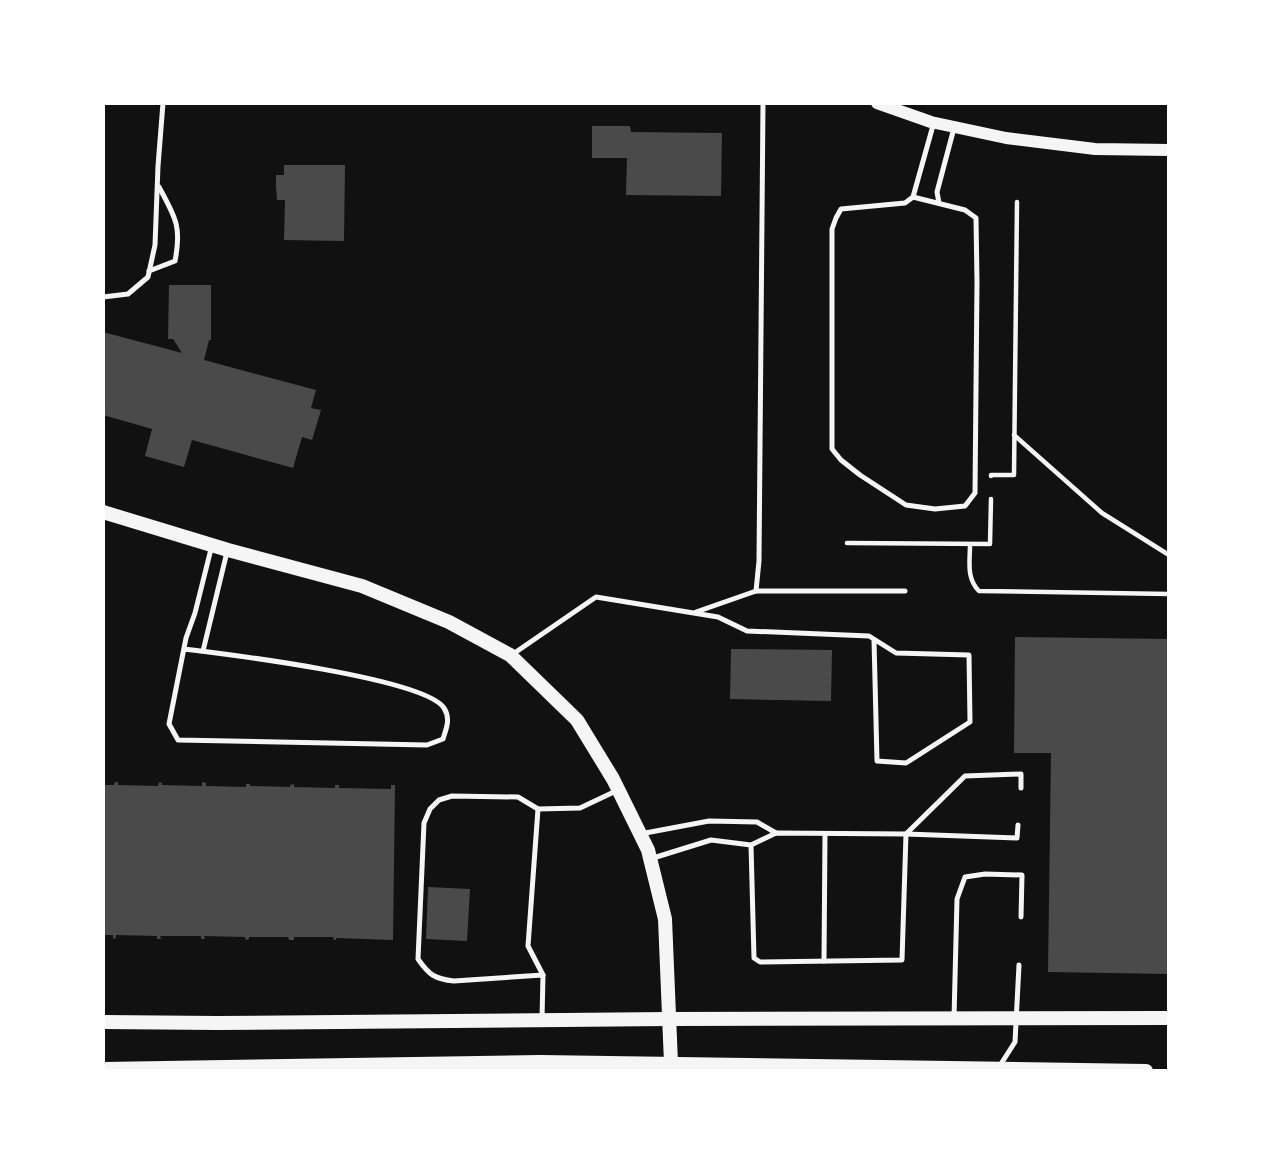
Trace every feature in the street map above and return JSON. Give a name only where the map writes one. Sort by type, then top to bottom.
[{"type":"main road","points":[[103,512],[228,550],[362,586],[449,622],[510,655],[577,720],[618,790],[648,850],[665,919],[671,1067]]},
{"type":"main road","points":[[103,1022],[1169,1018]]},
{"type":"main road","points":[[103,1069],[368,1068],[540,1062],[671,1067],[1146,1071]]},
{"type":"street","points":[[877,103],[934,122],[1006,138],[1095,149],[1169,150]]},
{"type":"lane","points":[[103,297],[128,294],[148,277],[155,245],[163,103]]},
{"type":"lane","points":[[756,591],[759,561],[763,103]]},
{"type":"lane","points":[[913,197],[965,211],[975,218],[975,494],[965,506],[935,509],[906,505],[860,475],[832,449],[832,229],[841,209],[905,203],[913,197],[934,122]]},
{"type":"lane","points":[[939,203],[937,192],[954,126]]},
{"type":"lane","points":[[149,271],[175,261],[179,242],[176,218],[157,184]]},
{"type":"lane","points":[[184,649],[338,671],[425,695],[444,708],[448,723],[443,739],[426,745],[178,740],[169,723],[186,638],[195,614],[212,545]]},
{"type":"lane","points":[[203,651],[228,550]]},
{"type":"lane","points":[[693,613],[756,591],[905,590]]},
{"type":"lane","points":[[510,655],[596,597],[718,617],[747,631],[869,636],[874,639],[896,653],[969,655],[970,722],[906,763],[877,761],[874,639]]},
{"type":"lane","points":[[751,845],[754,958],[760,962],[902,960],[906,834],[965,776],[1021,774],[1021,788]]},
{"type":"lane","points":[[542,975],[454,981],[440,979],[427,972],[418,959],[424,823],[430,809],[439,800],[452,796],[518,797],[538,809],[580,808],[618,790]]},
{"type":"lane","points":[[538,809],[528,946],[542,975],[542,1020]]},
{"type":"lane","points":[[640,834],[709,821],[757,822],[776,833]]},
{"type":"lane","points":[[650,859],[711,840],[751,845],[776,833],[1017,838],[1018,825]]},
{"type":"lane","points":[[824,961],[825,834]]},
{"type":"lane","points":[[954,1018],[957,899],[965,877],[985,874],[1022,875],[1021,918]]},
{"type":"lane","points":[[997,1069],[1015,1042],[1019,965]]},
{"type":"path","points":[[1014,435],[1101,513],[1169,555]]},
{"type":"path","points":[[970,545],[969,577],[979,591],[1169,594]]},
{"type":"building","points":[[592,126],[630,126],[631,132],[722,133],[721,196],[626,195],[627,158],[592,158]]},
{"type":"building","points":[[284,165],[345,165],[344,241],[284,240],[285,200],[277,200],[276,175],[284,175]]},
{"type":"building","points":[[169,285],[211,285],[211,340],[204,360],[316,390],[311,408],[321,410],[312,440],[302,437],[293,468],[192,440],[184,467],[145,456],[152,429],[103,415],[103,332],[182,353],[173,339],[168,339]]},
{"type":"building","points":[[1015,637],[1169,639],[1169,974],[1048,972],[1051,753],[1014,753]]},
{"type":"building","points":[[731,649],[832,650],[831,701],[730,699]]},
{"type":"building","points":[[118,782],[118,785],[158,786],[159,782],[162,785],[202,786],[202,782],[206,783],[206,786],[246,787],[246,784],[250,784],[290,787],[294,784],[294,787],[335,788],[335,785],[339,785],[339,788],[391,789],[391,785],[395,785],[393,940],[294,937],[294,940],[289,940],[288,937],[249,937],[246,940],[245,937],[204,936],[205,939],[201,939],[201,936],[160,936],[161,939],[157,939],[157,936],[116,935],[113,939],[113,935],[103,935],[103,785],[114,785]]},
{"type":"building","points":[[428,887],[470,889],[467,941],[426,939]]}]
